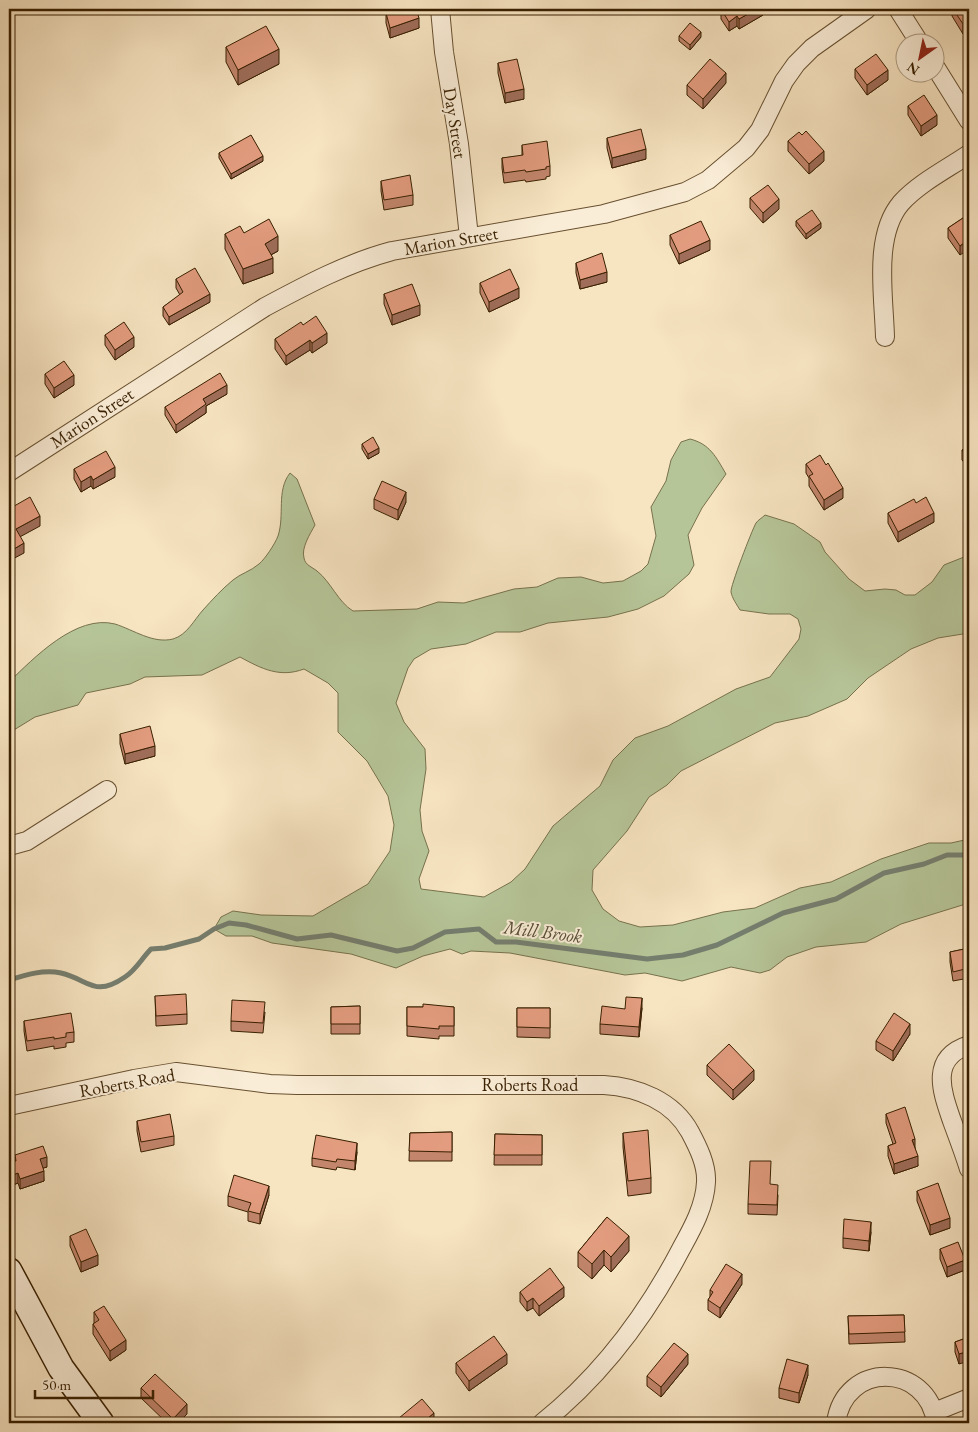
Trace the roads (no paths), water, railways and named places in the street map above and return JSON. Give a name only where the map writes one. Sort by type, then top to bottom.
[{"type":"main road","points":[[9,1271],[61,1368],[101,1423]]},
{"type":"street","name":"Day Street","points":[[440,9],[444,52],[459,144],[469,237]]},
{"type":"street","name":"Marion Street","points":[[9,472],[265,307],[306,284],[380,254],[635,207],[685,192],[708,180],[746,148],[760,130],[784,82],[796,64],[812,48],[867,9]]},
{"type":"street","points":[[898,9],[913,32]]},
{"type":"street","points":[[945,82],[969,121]]},
{"type":"street","points":[[884,337],[883,248],[889,223],[897,208],[908,196],[969,154]]},
{"type":"street","points":[[9,846],[27,841],[107,790]]},
{"type":"street","points":[[969,1045],[958,1050],[948,1060],[943,1069],[941,1084],[969,1169]]},
{"type":"street","name":"Roberts Road","points":[[9,1106],[134,1079],[176,1072],[270,1084],[297,1085],[604,1085],[633,1089],[660,1101],[681,1119],[699,1150],[706,1180],[700,1208],[676,1260],[616,1351],[586,1385],[542,1423]]},
{"type":"street","points":[[836,1423],[839,1407],[849,1392],[864,1381],[882,1376],[898,1378],[913,1384],[925,1394],[935,1418],[969,1398]]},
{"type":"waterway","name":"Mill Brook","points":[[9,980],[35,973],[55,972],[71,976],[92,986],[106,986],[115,983],[129,974],[151,949],[165,948],[199,939],[214,929],[229,923],[246,925],[297,939],[331,935],[397,951],[413,948],[445,932],[479,929],[496,942],[516,942],[647,959],[683,955],[717,945],[783,913],[836,899],[884,873],[924,864],[947,855],[969,855]]}]
